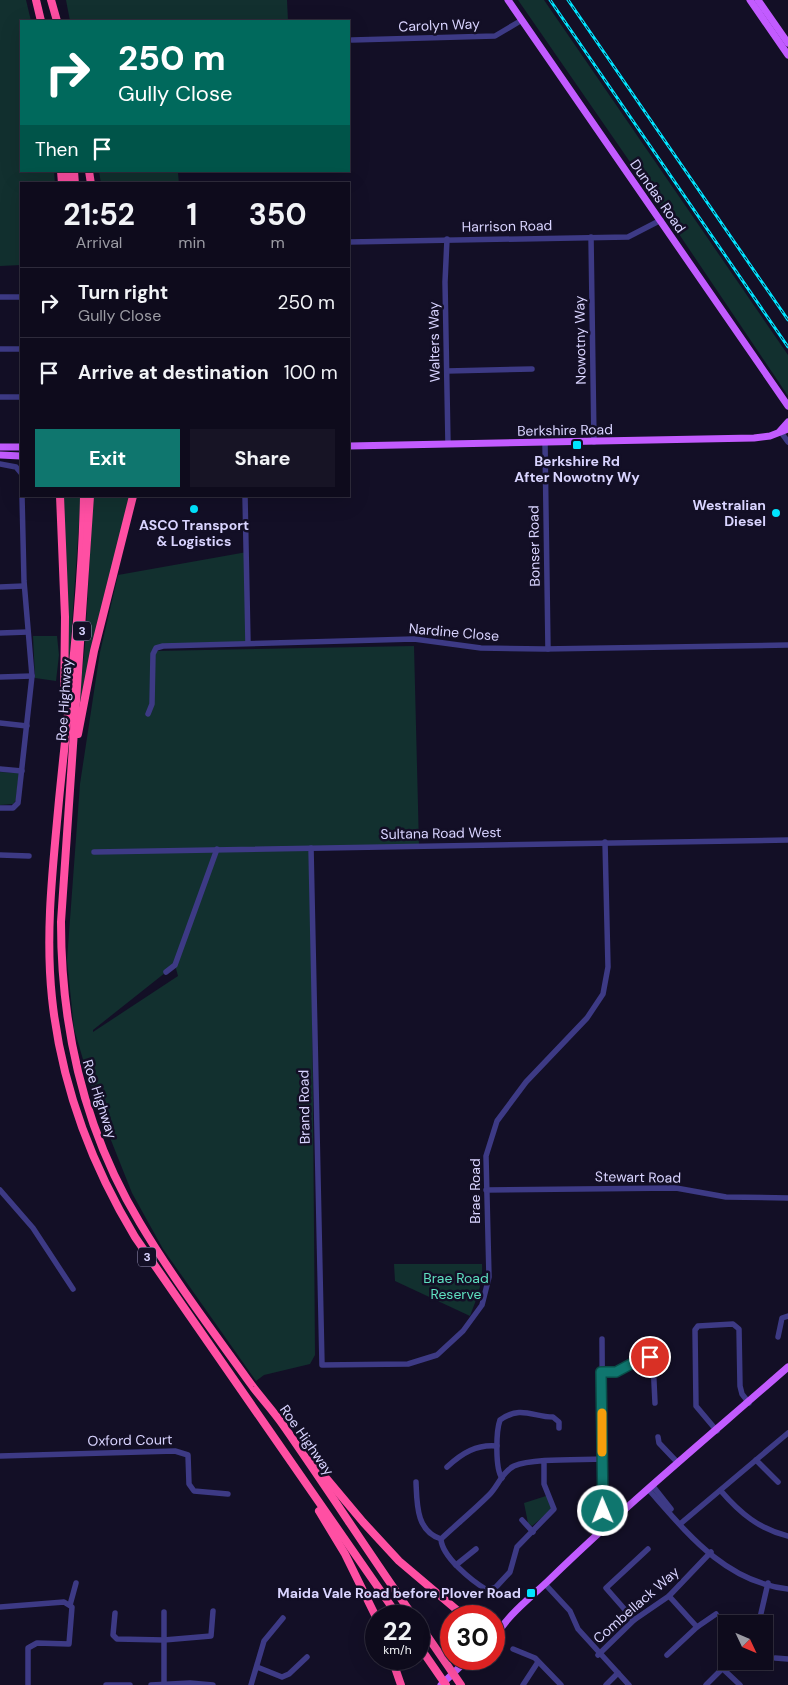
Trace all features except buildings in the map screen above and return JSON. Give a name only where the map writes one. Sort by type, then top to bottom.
[{"type":"highway","points":[[36,0],[41,20]]},
{"type":"highway","points":[[50,0],[52,20]]},
{"type":"highway","points":[[50,0],[57,20]]},
{"type":"highway","points":[[60,497],[65,617],[64,753]]},
{"type":"highway","name":"Roe Highway","points":[[84,497],[78,599],[50,894],[49,948],[56,1029],[76,1112],[101,1175],[135,1238],[390,1605]]},
{"type":"highway","name":"Roe Highway","points":[[90,497],[61,922],[68,1026],[86,1100],[115,1176],[140,1223],[255,1389],[282,1423],[406,1605]]},
{"type":"highway","points":[[72,765],[94,651],[133,497]]},
{"type":"highway","points":[[282,1423],[363,1522],[399,1561],[451,1605]]},
{"type":"highway","points":[[300,1477],[345,1554],[370,1605]]},
{"type":"highway","points":[[430,1640],[461,1685]]},
{"type":"highway","points":[[430,1662],[446,1685]]},
{"type":"highway","points":[[396,1670],[402,1685]]},
{"type":"main road","name":"Dundas Road","points":[[508,0],[788,406]]},
{"type":"main road","points":[[750,0],[788,55]]},
{"type":"main road","points":[[758,0],[788,43]]},
{"type":"main road","points":[[780,432],[788,422]]},
{"type":"main road","name":"Berkshire Road","points":[[350,446],[754,438],[788,429]]},
{"type":"main road","points":[[0,447],[20,447]]},
{"type":"main road","points":[[0,455],[20,456]]},
{"type":"main road","points":[[505,1624],[612,1520],[788,1367]]},
{"type":"main road","points":[[505,1621],[517,1611]]},
{"type":"main road","points":[[440,1685],[456,1670]]},
{"type":"street","name":"Carolyn Way","points":[[352,40],[496,36],[522,20]]},
{"type":"street","name":"Harrison Road","points":[[350,242],[447,239],[628,238],[661,220]]},
{"type":"street","name":"Nowotny Way","points":[[591,237],[594,442]]},
{"type":"street","name":"Walters Way","points":[[447,239],[445,282],[448,444]]},
{"type":"street","points":[[0,297],[20,297]]},
{"type":"street","points":[[0,349],[20,348]]},
{"type":"street","points":[[447,371],[532,369]]},
{"type":"street","points":[[0,397],[20,397]]},
{"type":"street","points":[[780,432],[788,442]]},
{"type":"street","name":"Bonser Road","points":[[545,443],[548,649]]},
{"type":"street","points":[[0,464],[16,467],[20,472]]},
{"type":"street","points":[[0,808],[13,808],[18,803],[32,676],[24,586],[22,497]]},
{"type":"street","points":[[245,497],[248,643]]},
{"type":"street","points":[[0,587],[24,586]]},
{"type":"street","points":[[0,632],[28,632]]},
{"type":"street","name":"Nardine Close","points":[[148,714],[152,704],[152,656],[156,648],[164,646],[414,640],[481,648],[548,649],[788,645]]},
{"type":"street","points":[[0,677],[32,676]]},
{"type":"street","points":[[0,723],[27,726]]},
{"type":"street","points":[[0,769],[22,771]]},
{"type":"street","name":"Sultana Road West","points":[[94,852],[788,840]]},
{"type":"street","name":"Brae Road","points":[[322,1365],[408,1364],[437,1355],[463,1331],[482,1306],[489,1277],[486,1156],[497,1121],[526,1082],[588,1018],[603,994],[608,967],[604,842]]},
{"type":"street","name":"Brand Road","points":[[311,848],[322,1365]]},
{"type":"street","points":[[166,972],[175,965],[217,849]]},
{"type":"street","points":[[0,854],[29,856]]},
{"type":"street","name":"Stewart Road","points":[[486,1190],[676,1188],[726,1197],[788,1198]]},
{"type":"street","points":[[0,1190],[34,1228],[73,1288]]},
{"type":"street","points":[[778,1337],[782,1318],[788,1316]]},
{"type":"street","points":[[714,1430],[696,1406],[695,1330],[698,1326],[732,1324],[739,1329],[741,1390],[749,1401]]},
{"type":"street","points":[[602,1339],[603,1507],[612,1520]]},
{"type":"street","points":[[601,1372],[616,1372],[636,1364],[646,1356],[650,1357],[653,1361],[655,1404]]},
{"type":"street","points":[[502,1478],[498,1473],[497,1446],[499,1422],[511,1415],[529,1411],[545,1417],[553,1417],[558,1422],[559,1428]]},
{"type":"street","points":[[682,1524],[788,1433]]},
{"type":"street","points":[[658,1437],[659,1443],[678,1463]]},
{"type":"street","points":[[448,1467],[469,1451],[484,1444],[497,1446]]},
{"type":"street","name":"Oxford Court","points":[[0,1456],[175,1451],[188,1455],[189,1484],[194,1491],[228,1494]]},
{"type":"street","points":[[441,1539],[490,1495],[502,1478],[516,1466],[544,1462],[602,1459]]},
{"type":"street","points":[[756,1460],[778,1482]]},
{"type":"street","points":[[441,1539],[442,1546],[456,1565],[474,1582],[490,1590],[510,1572],[517,1547],[554,1508],[544,1484],[544,1462]]},
{"type":"street","points":[[416,1482],[420,1521],[431,1533],[441,1539]]},
{"type":"street","points":[[650,1487],[710,1553],[737,1570],[768,1584],[788,1588]]},
{"type":"street","points":[[721,1491],[751,1521],[771,1531],[788,1536]]},
{"type":"street","points":[[522,1520],[533,1532]]},
{"type":"street","points":[[456,1565],[476,1549]]},
{"type":"street","points":[[634,1620],[606,1588],[648,1549]]},
{"type":"street","name":"Combellack Way","points":[[600,1654],[634,1620],[669,1596],[710,1553]]},
{"type":"street","points":[[28,1685],[28,1648],[36,1643],[69,1644],[71,1633],[70,1605],[76,1583]]},
{"type":"street","points":[[761,1615],[768,1584]]},
{"type":"street","points":[[544,1585],[564,1606],[576,1630],[629,1685]]},
{"type":"street","points":[[669,1596],[697,1627]]},
{"type":"street","points":[[0,1607],[64,1602],[70,1605]]},
{"type":"street","points":[[115,1613],[113,1635],[117,1639],[164,1640],[211,1636],[213,1611]]},
{"type":"street","points":[[164,1612],[164,1684]]},
{"type":"street","points":[[667,1655],[697,1627],[716,1614]]},
{"type":"street","points":[[251,1685],[264,1641],[283,1618]]},
{"type":"street","points":[[513,1649],[530,1655],[560,1685]]},
{"type":"street","points":[[256,1667],[280,1677],[286,1676],[307,1658]]},
{"type":"street","points":[[775,1658],[788,1660]]},
{"type":"street","points":[[523,1685],[538,1662]]},
{"type":"street","points":[[706,1685],[722,1670]]},
{"type":"street","points":[[724,1670],[740,1685]]},
{"type":"street","points":[[606,1685],[618,1673]]},
{"type":"street","points":[[151,1685],[190,1683],[213,1685]]},
{"type":"street","points":[[106,1685],[130,1685]]},
{"type":"green space","points":[[0,0],[26,0],[31,20],[20,20],[20,172],[54,172],[55,182],[20,182],[20,265],[0,266]]},
{"type":"green space","points":[[66,0],[287,0],[288,20],[70,20]]},
{"type":"green space","points":[[518,0],[544,0],[788,355],[788,396],[648,188]]},
{"type":"green space","points":[[99,172],[191,172],[178,173],[179,182],[101,182]]},
{"type":"green space","points":[[64,497],[80,497],[80,509],[65,724]]},
{"type":"green space","points":[[93,497],[129,497],[75,738],[85,645]]},
{"type":"green space","points":[[247,552],[248,643],[163,646],[155,651],[414,646],[419,846],[311,848],[315,1355],[310,1364],[264,1375],[256,1381],[163,1249],[132,1193],[95,1100],[74,1029],[67,960],[80,784],[100,652],[118,575]],"holes":[[[175,965],[178,976],[93,1032],[93,1030]]]},
{"type":"green space","points":[[33,636],[57,636],[59,655],[56,681],[35,678]]},
{"type":"green space","points":[[0,772],[19,773],[16,800],[13,804],[0,805]]},
{"type":"green space","name":"Brae Road Reserve","points":[[394,1264],[482,1264],[477,1297],[470,1316],[395,1281]]},
{"type":"green space","points":[[546,1496],[552,1503],[551,1510],[532,1526],[528,1523],[524,1503]]},
{"type":"railway","points":[[550,0],[788,347]]},
{"type":"railway","points":[[568,0],[788,320]]},
{"type":"slow traffic","points":[[602,1413],[602,1452]]},
{"type":"place","name":"Berkshire Rd After Nowotny Wy","points":[[577,445]]},
{"type":"place","name":"ASCO Transport & Logistics","points":[[194,509]]},
{"type":"place","name":"Westralian Diesel","points":[[776,513]]},
{"type":"place","name":"Maida Vale Road before Plover Road","points":[[531,1593]]},
{"type":"route","points":[[603,1511],[601,1372],[616,1372],[641,1361],[646,1356],[650,1357]]}]
